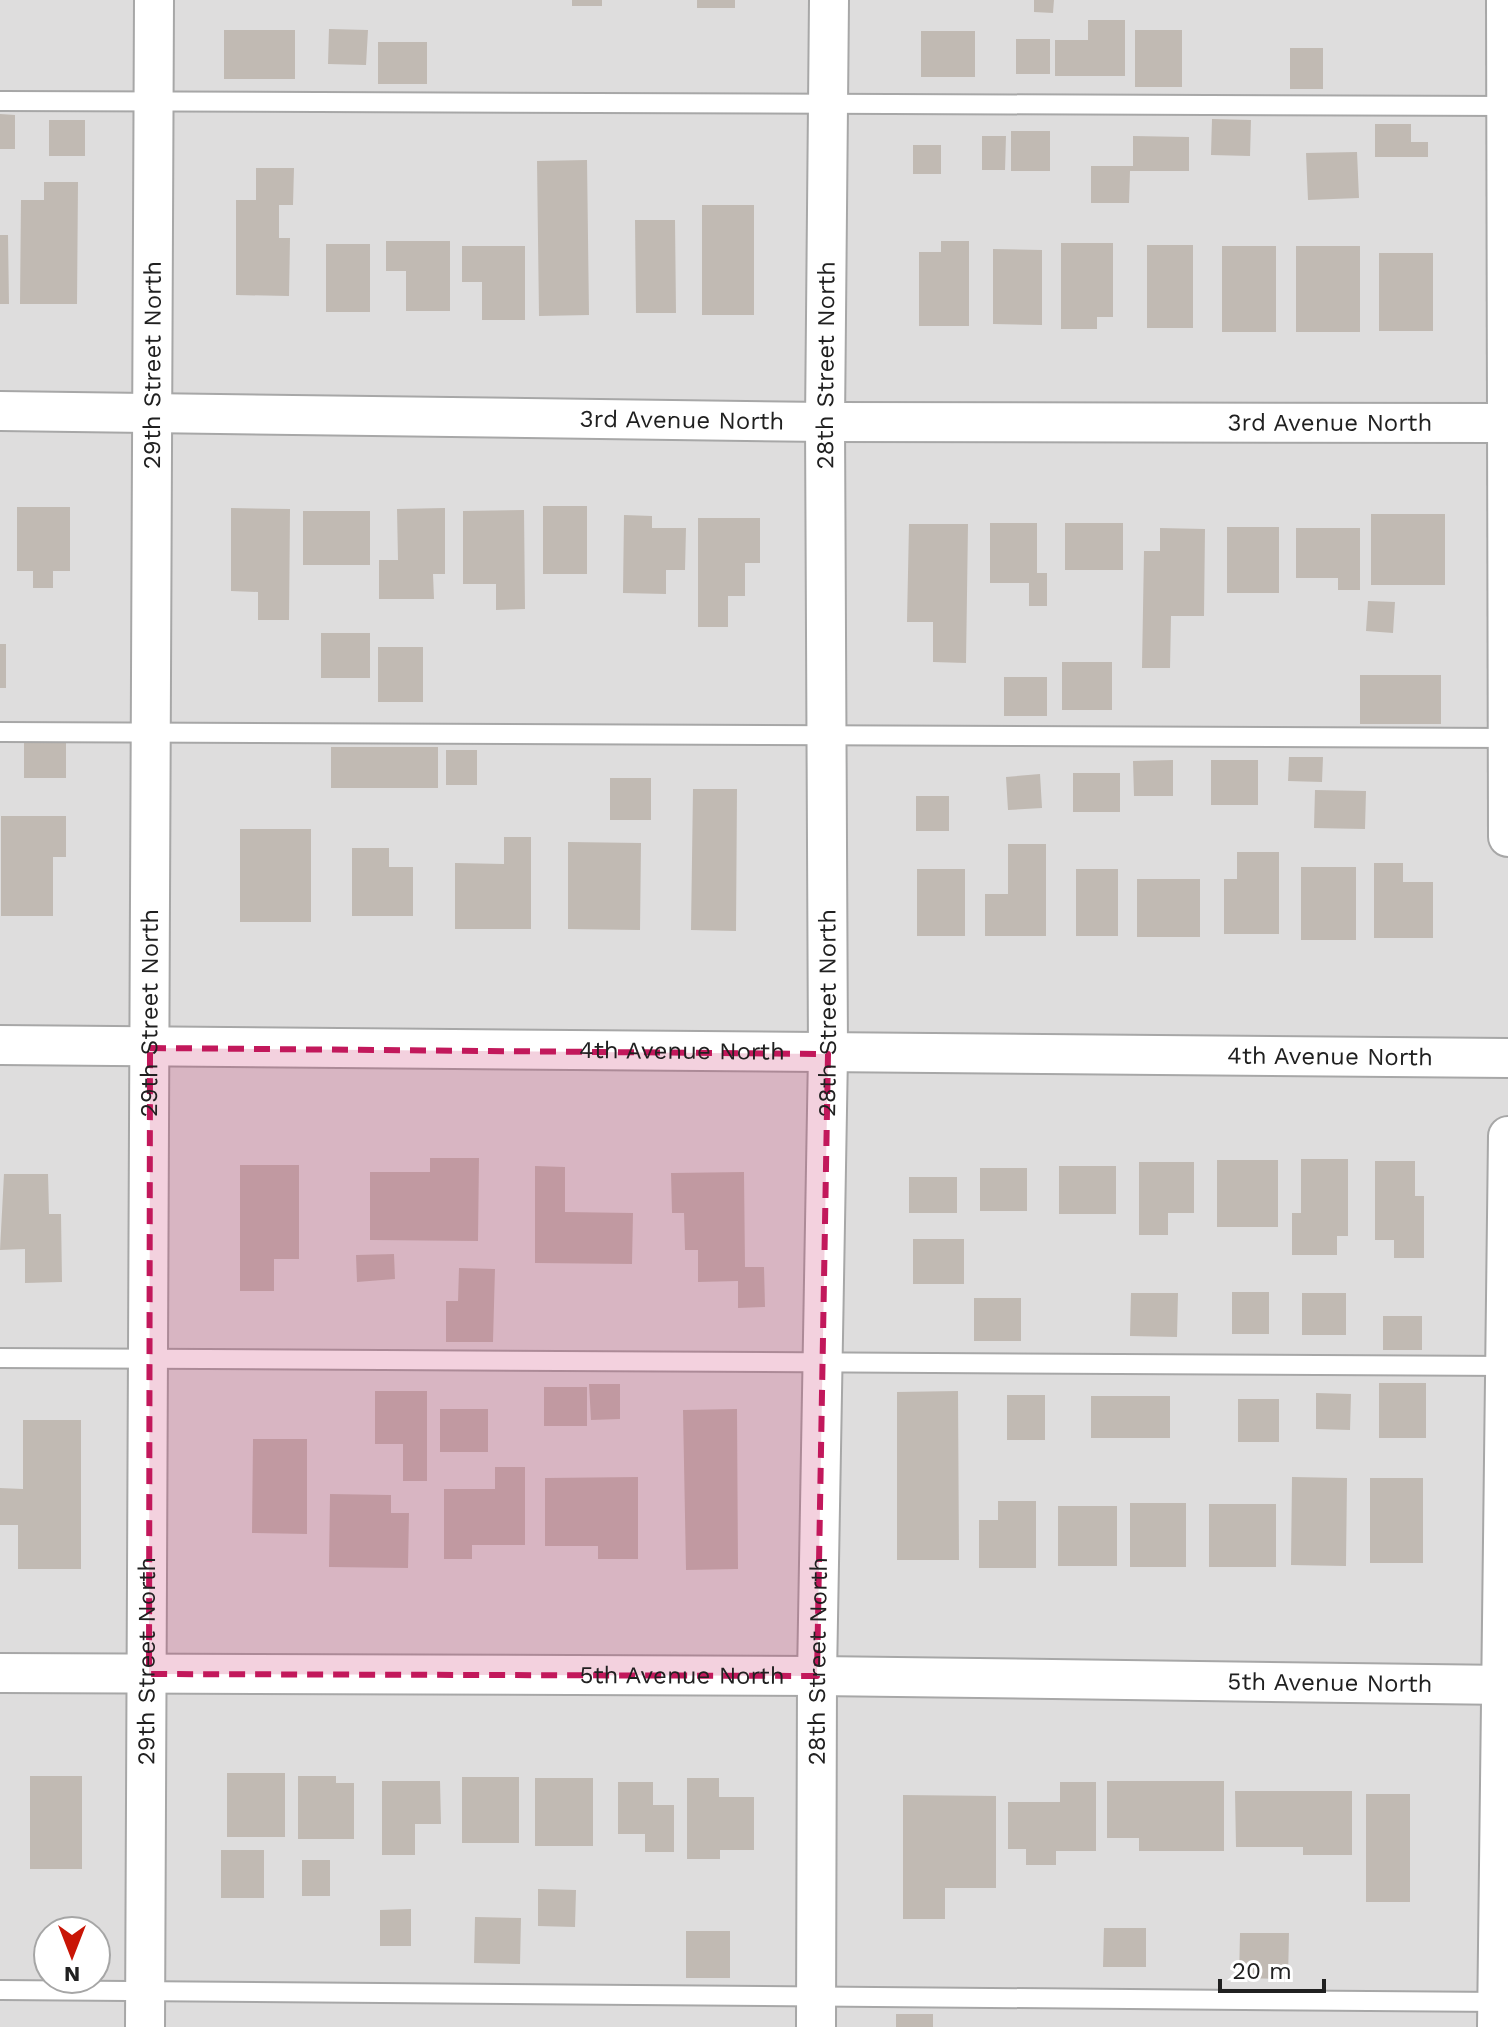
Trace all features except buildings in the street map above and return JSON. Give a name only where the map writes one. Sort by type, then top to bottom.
[{"type":"street","name":"29th Street North","points":[[145,2009],[149,1674],[154,0]]},
{"type":"street","name":"28th Street North","points":[[816,2013],[817,1676],[828,1054],[825,422],[829,0]]},
{"type":"street","points":[[1506,0],[1508,837]]},
{"type":"street","name":"3rd Avenue North","points":[[0,411],[825,422],[1507,423]]},
{"type":"street","name":"4th Avenue North","points":[[0,1045],[1508,1058]]},
{"type":"street","points":[[1501,2010],[1508,1136]]},
{"type":"street","name":"5th Avenue North","points":[[0,1673],[817,1676],[1504,1685]]},
{"type":"lane","points":[[0,101],[1507,106]]},
{"type":"lane","points":[[0,732],[1508,738]]},
{"type":"lane","points":[[0,1358],[1506,1366]]},
{"type":"lane","points":[[0,1990],[145,2009],[816,2013],[1501,2010]]},
{"type":"highlighted area","points":[[150,1048],[828,1054],[817,1676],[149,1674]]},
{"type":"shaded area","points":[[0,0],[1508,0],[1508,2027],[0,2027]]}]
